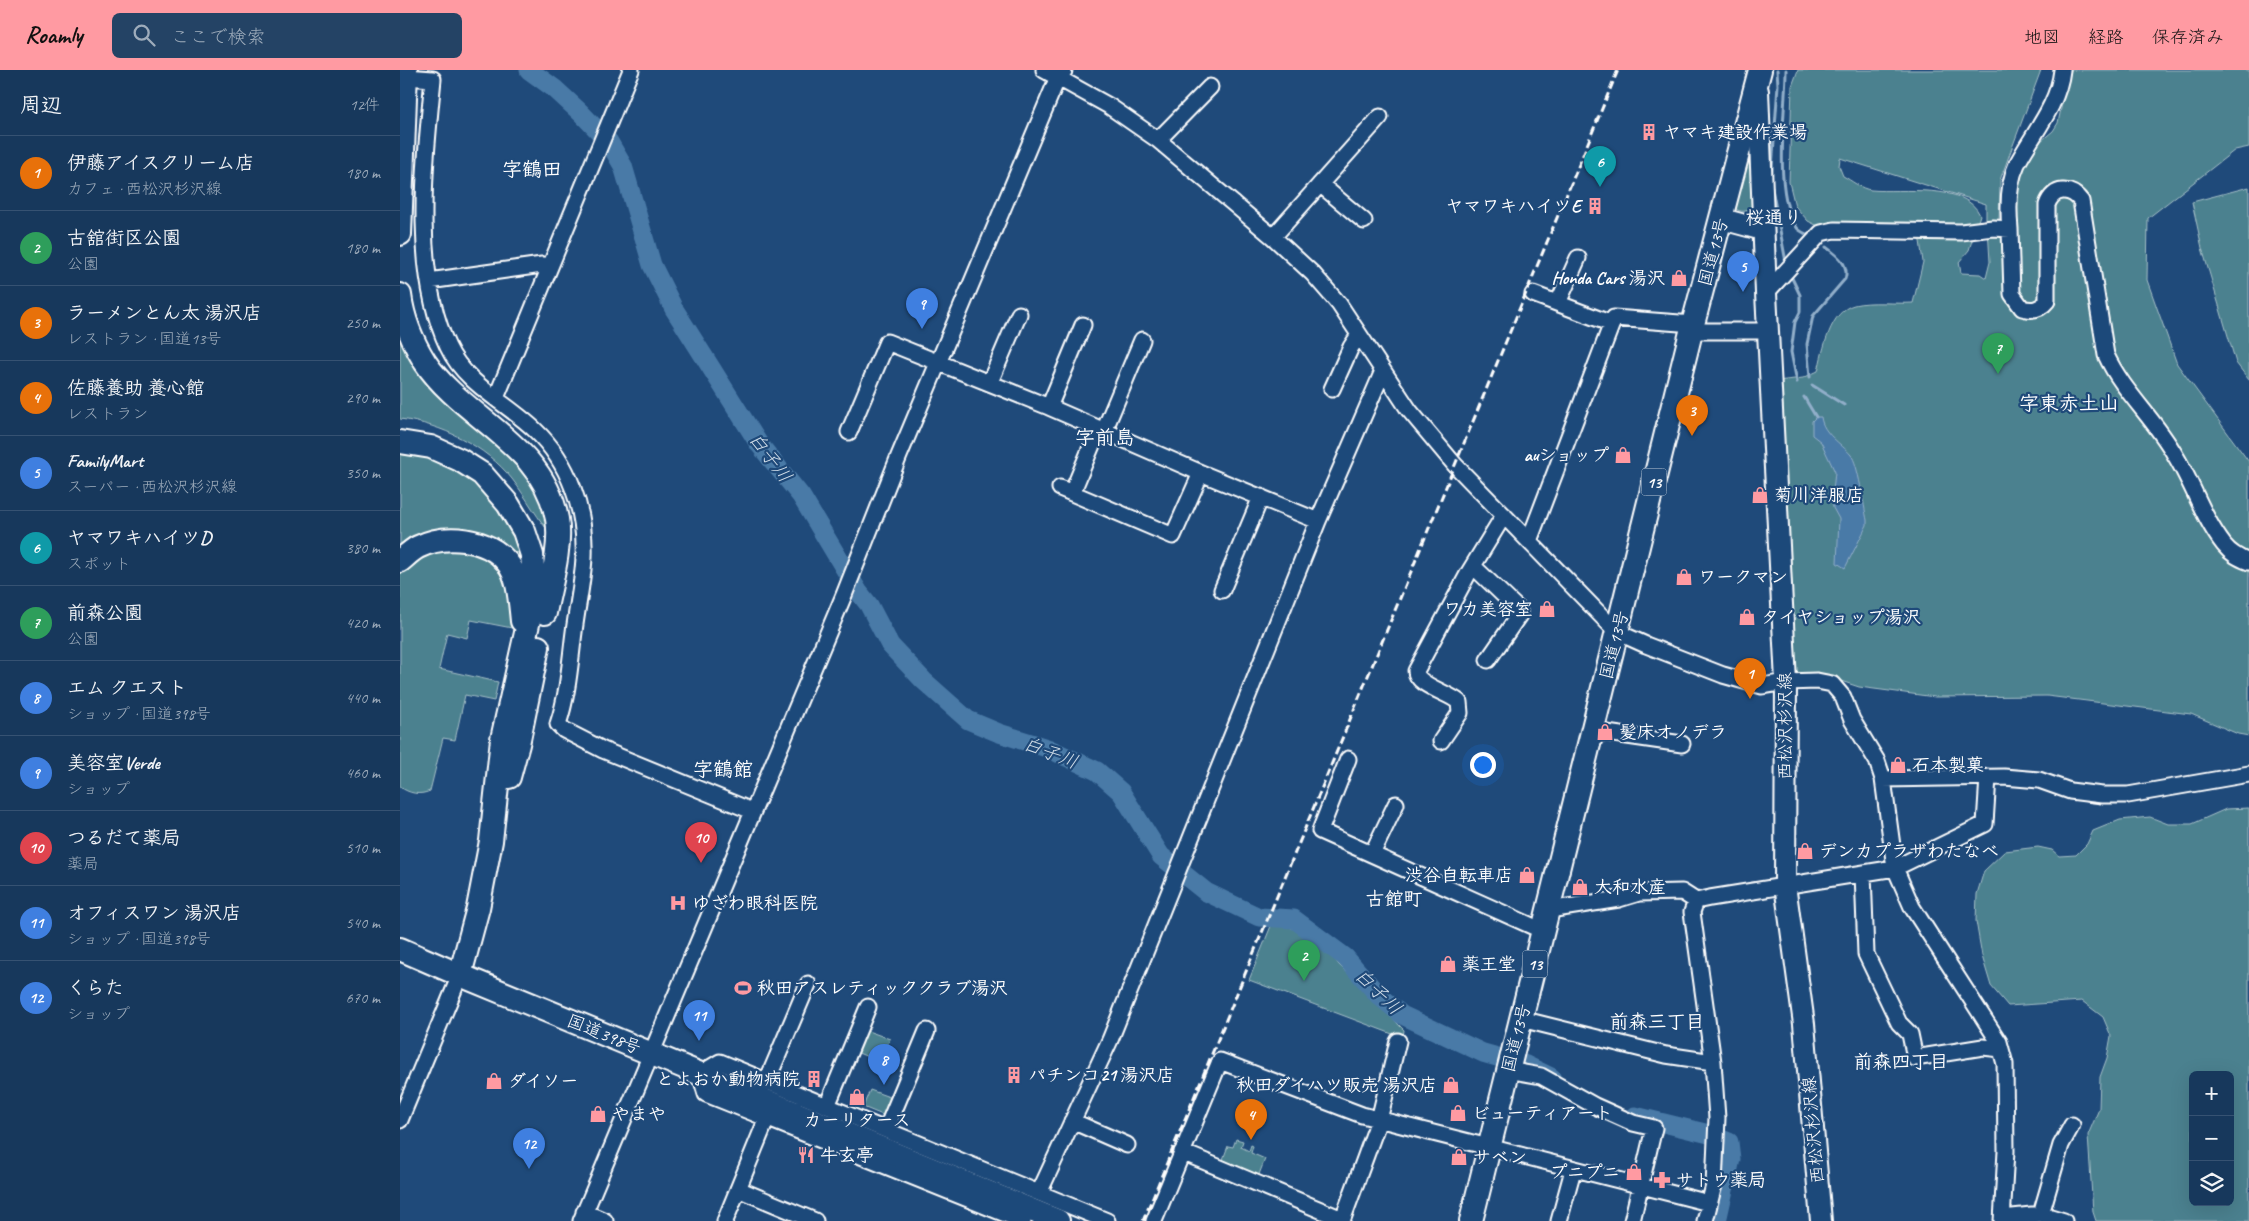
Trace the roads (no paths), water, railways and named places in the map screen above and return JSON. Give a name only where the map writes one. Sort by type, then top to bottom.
[{"type":"highway","name":"国道13号","points":[[1471,1221],[1692,328],[1759,73]]},
{"type":"highway","points":[[400,234],[406,74]]},
{"type":"highway","points":[[400,295],[403,315],[412,338],[426,363],[454,394],[509,440],[536,472],[552,501],[558,521],[558,542],[518,744],[491,841],[478,908],[460,976]]},
{"type":"highway","points":[[400,430],[447,442],[467,452],[490,467],[510,485],[537,528],[551,580]]},
{"type":"highway","points":[[400,442],[431,447],[460,460],[482,474],[508,504],[524,530],[532,555],[535,593],[502,739],[491,841]]},
{"type":"highway","points":[[400,560],[418,547],[440,540],[458,539],[475,542],[490,550],[508,563],[520,592],[523,644]]},
{"type":"highway","name":"国道398号","points":[[400,949],[460,976],[1058,1221]]},
{"type":"main road","name":"西松沢杉沢線","points":[[1759,73],[1763,230],[1786,682],[1786,885],[1804,1024],[1821,1221]]},
{"type":"main road","points":[[1722,218],[1763,230]]},
{"type":"street","points":[[496,398],[631,70]]},
{"type":"street","points":[[1044,70],[1062,74],[1158,140],[1273,237],[1313,274],[1340,304],[1410,410],[1455,465],[1617,632],[1646,646],[1723,675],[1762,686],[1786,682],[1816,681],[1832,684],[1843,697],[1852,720],[1877,761],[1883,779],[1896,868],[1912,907],[1999,1042],[2005,1064],[2006,1152],[2003,1219],[2041,1214],[2064,1221]]},
{"type":"street","points":[[2062,70],[2049,113],[2017,164],[2012,178],[2008,212],[2012,294],[2022,308],[2032,311],[2042,307],[2047,302],[2047,205],[2049,198],[2058,191],[2068,191],[2077,196],[2081,201],[2106,355],[2129,392],[2146,412],[2176,455],[2217,536],[2236,557],[2249,562]]},
{"type":"street","points":[[406,74],[433,79],[426,157],[426,259],[437,322],[449,349],[475,381],[536,431],[557,456],[570,483],[583,529],[584,557],[568,676],[563,708],[558,724],[564,730],[603,750],[752,811]]},
{"type":"street","points":[[605,1221],[582,1217],[844,595],[938,363],[1062,74]]},
{"type":"street","points":[[1158,140],[1210,87]]},
{"type":"street","points":[[1273,237],[1380,117]]},
{"type":"street","points":[[1320,184],[1364,221]]},
{"type":"street","points":[[1766,293],[1821,233],[1834,230],[1961,232],[1993,228],[2010,229]]},
{"type":"street","points":[[1558,303],[1578,258]]},
{"type":"street","points":[[429,280],[542,265],[550,266]]},
{"type":"street","points":[[1533,294],[1612,324]]},
{"type":"street","points":[[990,382],[1018,314]]},
{"type":"street","points":[[1529,541],[1614,318],[1692,328],[1768,331]]},
{"type":"street","points":[[1049,407],[1083,325]]},
{"type":"street","points":[[1332,389],[1350,347],[1359,335]]},
{"type":"street","points":[[1142,340],[1102,430],[1066,490],[1173,536],[1201,473]]},
{"type":"street","points":[[849,432],[887,342],[990,382],[1318,521]]},
{"type":"street","points":[[1039,1193],[1110,1040],[1318,521],[1383,371]]},
{"type":"street","points":[[1222,590],[1261,497]]},
{"type":"street","points":[[1441,741],[1460,713],[1459,702],[1454,697],[1420,681],[1416,676],[1416,672],[1473,566],[1504,516]]},
{"type":"street","points":[[1473,566],[1519,610],[1519,615],[1488,660]]},
{"type":"street","points":[[1593,731],[1682,744]]},
{"type":"street","points":[[1348,759],[1320,831],[1372,854],[1546,920],[1639,893],[1682,892],[1696,902],[1786,885],[1896,868],[1985,824],[1988,777]]},
{"type":"street","points":[[1883,779],[1988,777],[2039,780],[2070,791],[2102,795],[2128,795],[2249,774]]},
{"type":"street","points":[[1372,854],[1396,804]]},
{"type":"street","points":[[1863,873],[1866,954],[1899,1023],[1910,1034],[1915,1058],[1983,1047],[2001,1049]]},
{"type":"street","points":[[1696,902],[1692,912],[1713,1062],[1717,1118],[1714,1184],[1705,1221]]},
{"type":"street","points":[[400,1120],[460,976]]},
{"type":"street","points":[[767,1082],[808,984]]},
{"type":"street","points":[[827,1106],[868,1007]]},
{"type":"street","points":[[1521,1019],[1666,1055],[1713,1062]]},
{"type":"street","points":[[886,1130],[928,1031]]},
{"type":"street","points":[[1182,1152],[1342,1220],[1379,1120],[1398,1041]]},
{"type":"street","points":[[1510,1060],[1595,1106],[1633,1123],[1654,1128],[1632,1221]]},
{"type":"street","points":[[1154,1221],[1220,1061],[1379,1120],[1709,1203]]},
{"type":"street","points":[[1023,1221],[706,1094],[700,1074],[720,1062],[1107,1221]]},
{"type":"street","points":[[725,1221],[767,1118]]},
{"type":"street","points":[[1072,1121],[1127,1145]]},
{"type":"street","points":[[2041,1214],[2061,1145],[2072,1125]]},
{"type":"street","points":[[1559,1221],[1573,1170]]},
{"type":"street","points":[[738,1189],[815,1221]]},
{"type":"water","points":[[1816,417],[1821,417],[1825,428],[1854,460],[1867,520],[1867,525],[1845,568],[1837,563],[1839,519],[1833,508],[1832,500],[1835,472],[1821,442],[1812,435],[1812,421]]},
{"type":"waterway","name":"白子川","points":[[529,70],[555,89],[609,142],[623,166],[652,265],[674,309],[759,444],[801,496],[858,591],[869,605],[890,645],[924,681],[968,720],[999,733],[1047,748],[1097,771],[1121,792],[1161,856],[1206,892],[1259,917],[1294,919],[1345,957],[1379,996],[1402,1015],[1483,1053],[1526,1065],[1551,1077]]},
{"type":"waterway","points":[[1777,70],[1778,85],[1771,183],[1786,262]]},
{"type":"waterway","points":[[1786,70],[1782,152],[1785,196],[1790,215],[1798,229],[1811,237]]},
{"type":"waterway","points":[[1810,377],[1807,344],[1813,316],[1845,279],[1846,274],[1844,265],[1826,247]]},
{"type":"waterway","points":[[1791,276],[1800,295],[1800,312],[1795,322],[1791,352],[1797,382]]},
{"type":"waterway","points":[[1812,385],[1844,405]]},
{"type":"waterway","points":[[1804,397],[1816,417]]},
{"type":"waterway","name":"白子川","points":[[1635,1116],[1709,1134],[1729,1142],[1731,1159],[1717,1221]]},
{"type":"railway","points":[[1143,1221],[1618,70]]},
{"type":"place","name":"ヤマキ建設作業場","points":[[1649,132]]},
{"type":"place","name":"ヤマワキハイツD","points":[[1600,187]]},
{"type":"place","name":"ヤマワキハイツE","points":[[1595,206]]},
{"type":"place","name":"Honda Cars 湯沢","points":[[1679,278]]},
{"type":"place","name":"FamilyMart","points":[[1743,292]]},
{"type":"place","name":"美容室Verde","points":[[922,329]]},
{"type":"place","name":"前森公園","points":[[1998,374]]},
{"type":"place","name":"ラーメンとん太 湯沢店","points":[[1692,436]]},
{"type":"place","name":"auショップ","points":[[1623,455]]},
{"type":"place","name":"菊川洋服店","points":[[1760,495]]},
{"type":"place","name":"ワークマン","points":[[1684,577]]},
{"type":"place","name":"ワカ美容室","points":[[1547,609]]},
{"type":"place","name":"タイヤショップ湯沢","points":[[1747,617]]},
{"type":"place","name":"伊藤アイスクリーム店","points":[[1750,699]]},
{"type":"place","name":"髪床オノデラ","points":[[1605,732]]},
{"type":"place","name":"石本製菓","points":[[1898,765]]},
{"type":"place","name":"デンカプラザわたなべ","points":[[1805,851]]},
{"type":"place","name":"つるだて薬局","points":[[701,863]]},
{"type":"place","name":"渋谷自転車店","points":[[1527,875]]},
{"type":"place","name":"大和水産","points":[[1580,887]]},
{"type":"place","name":"ゆざわ眼科医院","points":[[678,903]]},
{"type":"place","name":"薬王堂","points":[[1448,964]]},
{"type":"place","name":"古舘街区公園","points":[[1304,981]]},
{"type":"place","name":"秋田アスレティッククラブ湯沢","points":[[743,988]]},
{"type":"place","name":"オフィスワン 湯沢店","points":[[699,1041]]},
{"type":"place","name":"パチンコ21 湯沢店","points":[[1014,1075]]},
{"type":"place","name":"とよおか動物病院","points":[[814,1079]]},
{"type":"place","name":"ダイソー","points":[[494,1081]]},
{"type":"place","name":"エム クエスト","points":[[884,1085]]},
{"type":"place","name":"秋田ダイハツ販売 湯沢店","points":[[1451,1085]]},
{"type":"place","name":"カーリタース","points":[[857,1097]]},
{"type":"place","name":"ビューティアート","points":[[1458,1113]]},
{"type":"place","name":"やまや","points":[[598,1114]]},
{"type":"place","name":"佐藤養助 養心館","points":[[1251,1140]]},
{"type":"place","name":"牛玄亭","points":[[806,1155]]},
{"type":"place","name":"サベン","points":[[1459,1157]]},
{"type":"place","name":"くらた","points":[[529,1169]]},
{"type":"place","name":"プニプニ","points":[[1634,1172]]},
{"type":"place","name":"サトウ薬局","points":[[1662,1180]]},
{"type":"district","name":"字鶴田","points":[[532,169]]},
{"type":"district","name":"桜通り","points":[[1774,217]]},
{"type":"district","name":"字東赤土山","points":[[2069,403]]},
{"type":"district","name":"字前島","points":[[1105,437]]},
{"type":"district","name":"字鶴館","points":[[723,769]]},
{"type":"district","name":"古館町","points":[[1394,898]]},
{"type":"district","name":"前森三丁目","points":[[1657,1021]]},
{"type":"district","name":"前森四丁目","points":[[1901,1061]]}]
